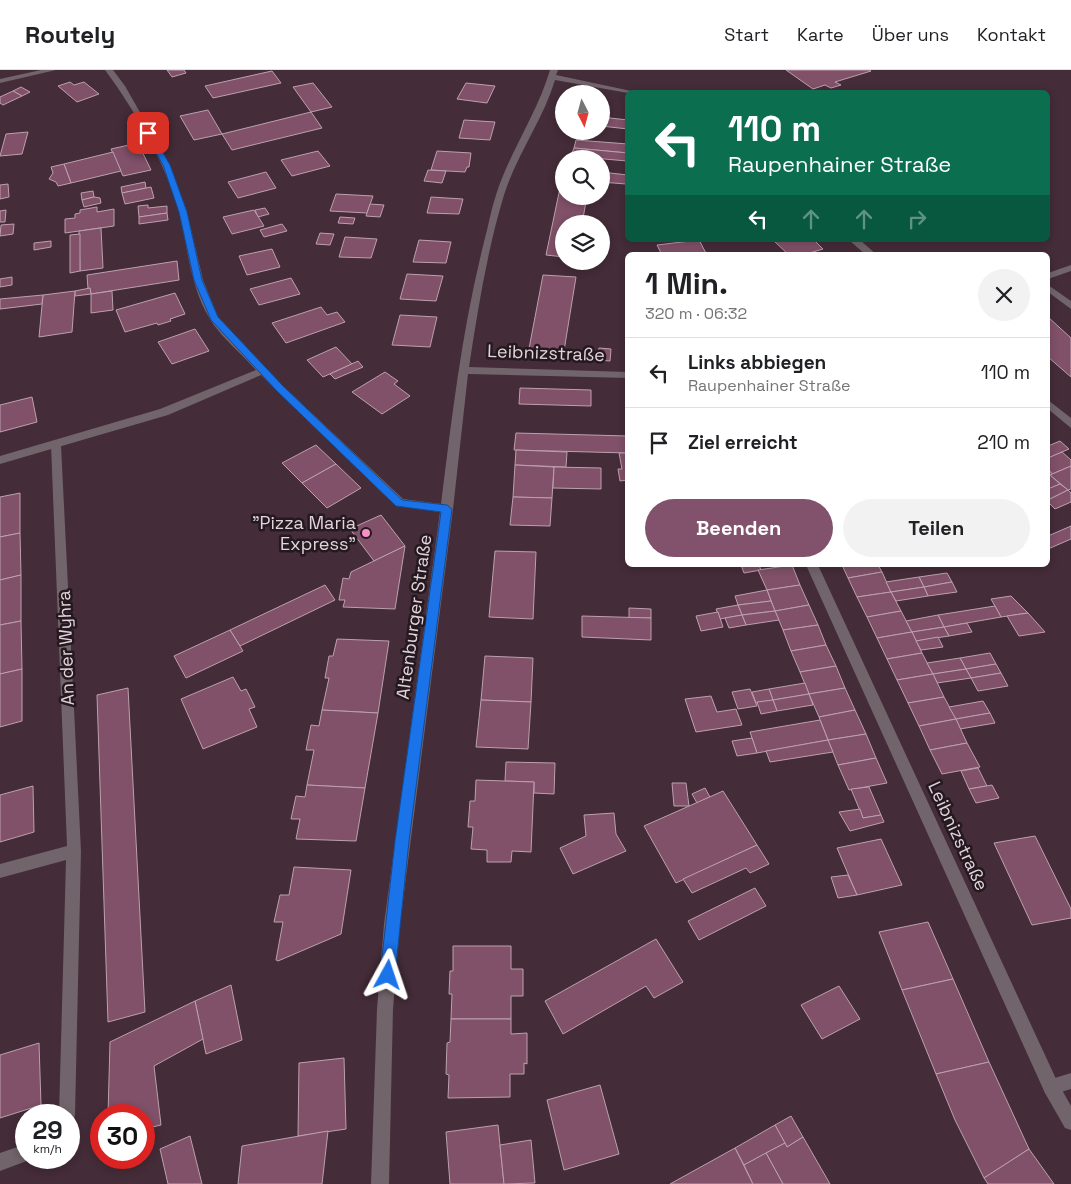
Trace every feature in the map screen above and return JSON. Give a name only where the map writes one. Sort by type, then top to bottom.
[{"type":"street","points":[[0,81],[52,70]]},
{"type":"street","points":[[108,70],[121,86],[166,165],[183,212],[198,280],[214,318],[262,371],[400,503],[447,509]]},
{"type":"street","points":[[554,73],[625,90]]},
{"type":"street","name":"Altenburger Straße","points":[[380,1184],[385,1009],[392,924],[447,509],[463,370],[477,288],[500,195],[515,156],[542,104],[554,73]]},
{"type":"street","points":[[0,85],[10,80]]},
{"type":"street","points":[[856,242],[868,252]]},
{"type":"street","points":[[1050,275],[1071,268]]},
{"type":"street","points":[[1050,290],[1071,306]]},
{"type":"street","name":"Leibnizstraße","points":[[463,370],[625,375]]},
{"type":"street","points":[[0,460],[164,412],[262,371]]},
{"type":"street","points":[[1050,406],[1071,424]]},
{"type":"street","name":"An der Wyhra","points":[[56,445],[74,851],[67,1104]]},
{"type":"street","name":"Leibnizstraße","points":[[813,567],[1051,1087],[1071,1122]]},
{"type":"street","points":[[0,870],[74,851]]},
{"type":"street","points":[[1051,1087],[1071,1082]]},
{"type":"street","points":[[0,1162],[15,1157]]},
{"type":"building","points":[[167,70],[184,70],[186,73],[172,77]]},
{"type":"building","points":[[786,70],[871,71],[835,82],[841,85],[831,88],[825,85],[813,89]]},
{"type":"building","points":[[272,71],[281,83],[213,98],[205,86]]},
{"type":"building","points":[[70,82],[74,85],[84,82],[99,94],[77,102],[58,86]]},
{"type":"building","points":[[313,83],[332,107],[311,112],[293,87]]},
{"type":"building","points":[[466,83],[495,86],[487,103],[457,99]]},
{"type":"building","points":[[21,87],[30,92],[22,96],[13,91]]},
{"type":"building","points":[[13,91],[22,96],[3,105],[0,103],[0,97]]},
{"type":"building","points":[[208,110],[222,134],[194,140],[180,116]]},
{"type":"building","points":[[311,112],[322,128],[232,150],[222,134]]},
{"type":"building","points":[[610,118],[625,120],[625,129],[610,127]]},
{"type":"building","points":[[464,120],[495,122],[490,140],[459,138]]},
{"type":"building","points":[[28,132],[22,154],[0,156],[6,134]]},
{"type":"building","points":[[576,140],[625,144],[625,153],[574,148]]},
{"type":"building","points":[[138,143],[151,170],[123,176],[111,149]]},
{"type":"building","points":[[574,148],[596,150],[573,150]]},
{"type":"building","points":[[318,151],[330,166],[292,176],[281,160]]},
{"type":"building","points":[[437,151],[471,153],[469,167],[467,167],[465,172],[431,170]]},
{"type":"building","points":[[610,151],[625,153],[625,161],[610,159]]},
{"type":"building","points":[[113,152],[121,171],[71,183],[64,164]]},
{"type":"building","points":[[64,164],[71,183],[58,186],[56,182],[49,179],[53,173],[51,167]]},
{"type":"building","points":[[428,170],[446,171],[442,183],[424,181]]},
{"type":"building","points":[[266,172],[276,188],[238,198],[228,182]]},
{"type":"building","points":[[610,173],[625,175],[625,184],[610,183]]},
{"type":"building","points":[[145,182],[146,188],[122,193],[121,187]]},
{"type":"building","points":[[8,184],[9,197],[0,199],[0,185]]},
{"type":"building","points":[[151,187],[154,198],[125,204],[122,193]]},
{"type":"building","points":[[93,191],[94,197],[82,200],[81,193]]},
{"type":"building","points":[[336,194],[373,196],[367,213],[330,211]]},
{"type":"building","points":[[94,197],[100,198],[101,203],[84,207],[82,200]]},
{"type":"building","points":[[431,197],[463,199],[459,214],[427,213]]},
{"type":"building","points":[[370,204],[384,205],[380,217],[366,216]]},
{"type":"building","points":[[148,205],[148,208],[167,206],[167,213],[139,217],[138,206]]},
{"type":"building","points":[[556,205],[585,205],[584,215],[555,215],[555,256],[546,255]]},
{"type":"building","points":[[97,207],[97,212],[114,209],[114,226],[65,233],[65,219],[75,218],[75,214],[80,213],[80,210]]},
{"type":"building","points":[[265,208],[269,214],[258,217],[255,210]]},
{"type":"building","points":[[6,210],[5,222],[0,222],[0,211]]},
{"type":"building","points":[[254,210],[264,226],[232,234],[223,217]]},
{"type":"building","points":[[167,213],[168,220],[139,224],[139,217]]},
{"type":"building","points":[[340,217],[355,218],[353,224],[338,223]]},
{"type":"building","points":[[14,224],[13,234],[0,236],[1,225]]},
{"type":"building","points":[[282,224],[287,231],[264,237],[260,230]]},
{"type":"building","points":[[101,228],[103,268],[80,271],[79,231]]},
{"type":"building","points":[[320,233],[334,234],[330,245],[316,244]]},
{"type":"building","points":[[80,234],[80,271],[70,273],[70,235]]},
{"type":"building","points":[[345,237],[377,239],[371,258],[339,257]]},
{"type":"building","points":[[419,240],[451,242],[446,263],[413,262]]},
{"type":"building","points":[[51,241],[51,247],[34,250],[34,243]]},
{"type":"building","points":[[700,242],[705,252],[660,252],[657,245]]},
{"type":"building","points":[[775,242],[816,242],[823,249],[813,252],[786,252]]},
{"type":"building","points":[[272,249],[280,267],[247,275],[239,256]]},
{"type":"building","points":[[177,261],[179,280],[91,294],[90,288],[88,289],[87,275]]},
{"type":"building","points":[[407,274],[443,276],[436,301],[400,299]]},
{"type":"building","points":[[543,275],[576,277],[563,357],[528,354]]},
{"type":"building","points":[[12,277],[12,285],[0,287],[0,279]]},
{"type":"building","points":[[291,278],[300,294],[259,305],[250,289]]},
{"type":"building","points":[[90,288],[91,294],[75,296],[75,291]]},
{"type":"building","points":[[75,291],[72,332],[39,337],[43,295]]},
{"type":"building","points":[[112,291],[113,310],[91,313],[91,294]]},
{"type":"building","points":[[175,293],[185,314],[158,325],[157,323],[125,332],[116,310]]},
{"type":"building","points":[[43,295],[42,304],[0,309],[0,299]]},
{"type":"building","points":[[321,307],[327,315],[337,312],[345,322],[286,343],[272,323]]},
{"type":"building","points":[[400,315],[437,317],[430,347],[392,345]]},
{"type":"building","points":[[1050,319],[1071,338],[1071,377],[1050,359]]},
{"type":"building","points":[[195,329],[209,351],[172,364],[158,342]]},
{"type":"building","points":[[336,347],[352,364],[323,377],[307,360]]},
{"type":"building","points":[[599,348],[611,349],[610,361],[597,360]]},
{"type":"building","points":[[358,361],[363,367],[335,379],[330,374]]},
{"type":"building","points":[[385,372],[398,381],[394,384],[410,396],[382,414],[352,392]]},
{"type":"building","points":[[520,388],[591,390],[591,406],[519,404]]},
{"type":"building","points":[[32,397],[37,422],[0,432],[0,405]]},
{"type":"building","points":[[516,433],[625,436],[625,453],[514,450]]},
{"type":"building","points":[[1060,441],[1069,449],[1050,457],[1050,445]]},
{"type":"building","points":[[316,445],[336,464],[302,483],[282,463]]},
{"type":"building","points":[[516,450],[567,452],[566,467],[515,465]]},
{"type":"building","points":[[1062,452],[1071,460],[1071,466],[1052,474],[1050,472],[1050,457]]},
{"type":"building","points":[[619,453],[625,453],[625,480],[620,481],[618,469],[622,469]]},
{"type":"building","points":[[336,464],[361,488],[327,508],[302,483]]},
{"type":"building","points":[[515,465],[554,467],[552,498],[513,497]]},
{"type":"building","points":[[1071,466],[1071,489],[1068,490],[1050,475]]},
{"type":"building","points":[[554,467],[601,468],[601,489],[553,488]]},
{"type":"building","points":[[1050,475],[1060,484],[1050,488]]},
{"type":"building","points":[[1060,484],[1068,490],[1050,499],[1050,488]]},
{"type":"building","points":[[1068,490],[1071,493],[1071,502],[1055,509],[1050,504],[1050,499]]},
{"type":"building","points":[[20,493],[20,533],[0,537],[0,497]]},
{"type":"building","points":[[513,497],[552,498],[550,526],[510,525]]},
{"type":"building","points":[[381,515],[405,546],[374,561],[350,529]]},
{"type":"building","points":[[1071,526],[1071,539],[1050,548],[1050,535]]},
{"type":"building","points":[[20,533],[21,575],[0,580],[0,537]]},
{"type":"building","points":[[405,546],[395,609],[343,607],[345,600],[339,600],[343,578],[349,579],[351,572]]},
{"type":"building","points":[[495,551],[536,552],[533,619],[489,617]]},
{"type":"building","points":[[742,567],[760,567],[761,570],[744,573]]},
{"type":"building","points":[[793,567],[800,585],[767,590],[758,570]]},
{"type":"building","points":[[843,567],[879,567],[882,572],[848,578]]},
{"type":"building","points":[[882,572],[891,592],[857,597],[848,578]]},
{"type":"building","points":[[947,573],[952,582],[924,587],[919,577]]},
{"type":"building","points":[[21,575],[21,621],[0,625],[0,580]]},
{"type":"building","points":[[919,577],[924,587],[891,592],[886,582]]},
{"type":"building","points":[[952,582],[957,592],[928,596],[924,587]]},
{"type":"building","points":[[325,585],[335,600],[240,646],[230,630]]},
{"type":"building","points":[[800,585],[809,605],[775,611],[767,590]]},
{"type":"building","points":[[924,587],[928,596],[896,601],[891,592]]},
{"type":"building","points":[[767,590],[771,601],[738,605],[735,596]]},
{"type":"building","points":[[891,592],[901,611],[867,617],[857,597]]},
{"type":"building","points":[[1011,596],[1028,613],[1001,617],[991,599]]},
{"type":"building","points":[[771,601],[775,611],[742,615],[738,605]]},
{"type":"building","points":[[738,605],[742,615],[720,619],[716,609]]},
{"type":"building","points":[[809,605],[818,625],[783,630],[775,611]]},
{"type":"building","points":[[995,606],[1001,617],[944,627],[938,615]]},
{"type":"building","points":[[629,608],[651,609],[651,618],[629,618]]},
{"type":"building","points":[[775,611],[779,620],[746,625],[742,615]]},
{"type":"building","points":[[901,611],[912,632],[877,638],[867,617]]},
{"type":"building","points":[[718,612],[723,627],[701,631],[696,616]]},
{"type":"building","points":[[1028,613],[1045,632],[1019,636],[1007,616]]},
{"type":"building","points":[[742,615],[746,625],[729,628],[725,618]]},
{"type":"building","points":[[938,615],[944,627],[912,632],[906,621]]},
{"type":"building","points":[[582,616],[651,618],[651,640],[582,637]]},
{"type":"building","points":[[21,621],[22,669],[0,674],[0,625]]},
{"type":"building","points":[[967,623],[972,632],[949,636],[944,627]]},
{"type":"building","points":[[818,625],[826,645],[791,651],[783,630]]},
{"type":"building","points":[[944,627],[949,636],[916,641],[912,632]]},
{"type":"building","points":[[230,630],[243,651],[186,678],[174,656]]},
{"type":"building","points":[[912,632],[922,653],[887,659],[877,638]]},
{"type":"building","points":[[938,637],[943,647],[921,650],[916,641]]},
{"type":"building","points":[[337,639],[389,641],[378,713],[322,710],[329,678],[325,678],[329,656],[333,656]]},
{"type":"building","points":[[826,645],[836,666],[800,672],[791,651]]},
{"type":"building","points":[[922,653],[933,674],[897,680],[887,659]]},
{"type":"building","points":[[990,653],[996,664],[966,669],[960,658]]},
{"type":"building","points":[[485,656],[533,658],[531,702],[481,700]]},
{"type":"building","points":[[960,658],[966,669],[933,674],[927,663]]},
{"type":"building","points":[[996,664],[1001,673],[971,678],[966,669]]},
{"type":"building","points":[[836,666],[845,688],[809,694],[800,672]]},
{"type":"building","points":[[22,669],[22,721],[0,727],[0,674]]},
{"type":"building","points":[[966,669],[971,678],[937,683],[933,674]]},
{"type":"building","points":[[1001,673],[1008,686],[978,691],[971,678]]},
{"type":"building","points":[[933,674],[944,697],[908,703],[897,680]]},
{"type":"building","points":[[233,677],[241,691],[246,689],[255,707],[249,709],[257,727],[203,749],[181,699]]},
{"type":"building","points":[[805,683],[809,694],[773,700],[769,689]]},
{"type":"building","points":[[128,688],[145,1012],[108,1022],[97,695]]},
{"type":"building","points":[[845,688],[855,710],[819,717],[809,694]]},
{"type":"building","points":[[750,689],[757,706],[738,709],[732,692]]},
{"type":"building","points":[[769,689],[773,700],[756,703],[752,692]]},
{"type":"building","points":[[809,694],[813,705],[777,711],[773,700]]},
{"type":"building","points":[[711,696],[717,712],[736,709],[742,725],[696,732],[685,699]]},
{"type":"building","points":[[944,697],[956,719],[919,726],[908,703]]},
{"type":"building","points":[[481,700],[531,702],[528,749],[476,747]]},
{"type":"building","points":[[773,700],[777,711],[761,714],[757,702]]},
{"type":"building","points":[[983,701],[990,713],[956,719],[949,707]]},
{"type":"building","points":[[322,710],[378,713],[365,788],[307,785],[314,750],[306,750],[311,725],[319,726]]},
{"type":"building","points":[[855,710],[866,734],[828,740],[819,717]]},
{"type":"building","points":[[990,713],[995,723],[960,729],[956,719]]},
{"type":"building","points":[[956,719],[967,743],[930,750],[919,726]]},
{"type":"building","points":[[820,720],[828,740],[757,753],[750,732]]},
{"type":"building","points":[[866,734],[876,758],[838,765],[828,740]]},
{"type":"building","points":[[752,738],[757,753],[737,756],[732,741]]},
{"type":"building","points":[[828,740],[833,752],[770,762],[766,751]]},
{"type":"building","points":[[967,743],[980,767],[942,774],[930,750]]},
{"type":"building","points":[[876,758],[887,783],[849,790],[838,765]]},
{"type":"building","points":[[506,762],[555,763],[554,794],[534,793],[534,782],[505,781]]},
{"type":"building","points":[[978,768],[987,786],[969,789],[961,771]]},
{"type":"building","points":[[476,780],[534,782],[531,852],[512,851],[511,862],[487,862],[487,850],[471,849],[473,827],[468,827],[470,801],[475,801]]},
{"type":"building","points":[[672,783],[686,783],[689,806],[674,806]]},
{"type":"building","points":[[307,785],[365,788],[356,841],[296,839],[300,819],[291,819],[296,796],[305,797]]},
{"type":"building","points":[[992,785],[999,798],[976,803],[969,789]]},
{"type":"building","points":[[33,786],[34,832],[0,842],[0,795]]},
{"type":"building","points":[[869,787],[881,815],[863,818],[851,789]]},
{"type":"building","points":[[705,788],[710,797],[697,803],[692,794]]},
{"type":"building","points":[[723,791],[757,845],[676,883],[644,826]]},
{"type":"building","points":[[860,809],[863,818],[881,815],[884,822],[850,831],[839,812]]},
{"type":"building","points":[[614,813],[616,834],[626,851],[573,874],[560,848],[586,836],[584,815]]},
{"type":"building","points":[[1035,836],[1071,909],[1071,918],[1032,925],[994,843]]},
{"type":"building","points":[[881,839],[902,885],[857,895],[837,848]]},
{"type":"building","points":[[757,845],[769,864],[750,873],[746,868],[692,893],[683,879]]},
{"type":"building","points":[[294,867],[351,870],[341,934],[278,961],[276,960],[283,922],[274,922],[280,895],[289,895]]},
{"type":"building","points":[[848,875],[857,895],[838,898],[831,877]]},
{"type":"building","points":[[755,888],[766,906],[699,940],[688,921]]},
{"type":"building","points":[[928,922],[953,979],[902,990],[879,932]]},
{"type":"building","points":[[656,939],[683,982],[654,998],[646,986],[563,1034],[545,1001]]},
{"type":"building","points":[[453,946],[511,946],[511,969],[523,969],[523,996],[511,996],[511,1019],[451,1019],[452,994],[449,994],[450,971],[453,971]]},
{"type":"building","points":[[953,979],[989,1062],[936,1074],[902,990]]},
{"type":"building","points":[[231,985],[242,1040],[206,1054],[195,1001]]},
{"type":"building","points":[[839,986],[860,1019],[822,1039],[801,1005]]},
{"type":"building","points":[[195,1001],[203,1039],[154,1066],[161,1125],[155,1126],[155,1104],[108,1104],[110,1042]]},
{"type":"building","points":[[451,1019],[511,1019],[511,1034],[527,1033],[527,1064],[524,1063],[524,1074],[510,1074],[510,1097],[448,1098],[449,1075],[446,1074],[447,1043],[450,1042]]},
{"type":"building","points":[[39,1043],[41,1104],[15,1104],[15,1113],[0,1118],[0,1055]]},
{"type":"building","points":[[344,1058],[346,1129],[298,1136],[299,1063]]},
{"type":"building","points":[[989,1062],[1029,1149],[984,1178],[955,1120],[936,1074]]},
{"type":"building","points":[[600,1085],[619,1154],[564,1170],[547,1100]]},
{"type":"building","points":[[791,1116],[803,1137],[787,1147],[775,1125]]},
{"type":"building","points":[[498,1125],[504,1184],[450,1184],[446,1132]]},
{"type":"building","points":[[775,1125],[785,1143],[744,1165],[735,1148]]},
{"type":"building","points":[[328,1131],[322,1184],[238,1184],[242,1146]]},
{"type":"building","points":[[190,1136],[202,1184],[168,1184],[160,1149]]},
{"type":"building","points":[[803,1137],[830,1184],[783,1184],[766,1153],[785,1143],[787,1147]]},
{"type":"building","points":[[531,1140],[535,1183],[504,1184],[500,1145]]},
{"type":"building","points":[[735,1148],[753,1184],[670,1184]]},
{"type":"building","points":[[1029,1149],[1054,1184],[988,1184],[984,1178]]},
{"type":"building","points":[[766,1153],[783,1184],[753,1184],[744,1165]]},
{"type":"place","name":"\"Pizza Maria Express\"","points":[[366,533]]},
{"type":"route","points":[[148,133],[166,165],[183,212],[198,280],[214,318],[279,388],[400,503],[447,509],[402,841],[388,975]]}]
